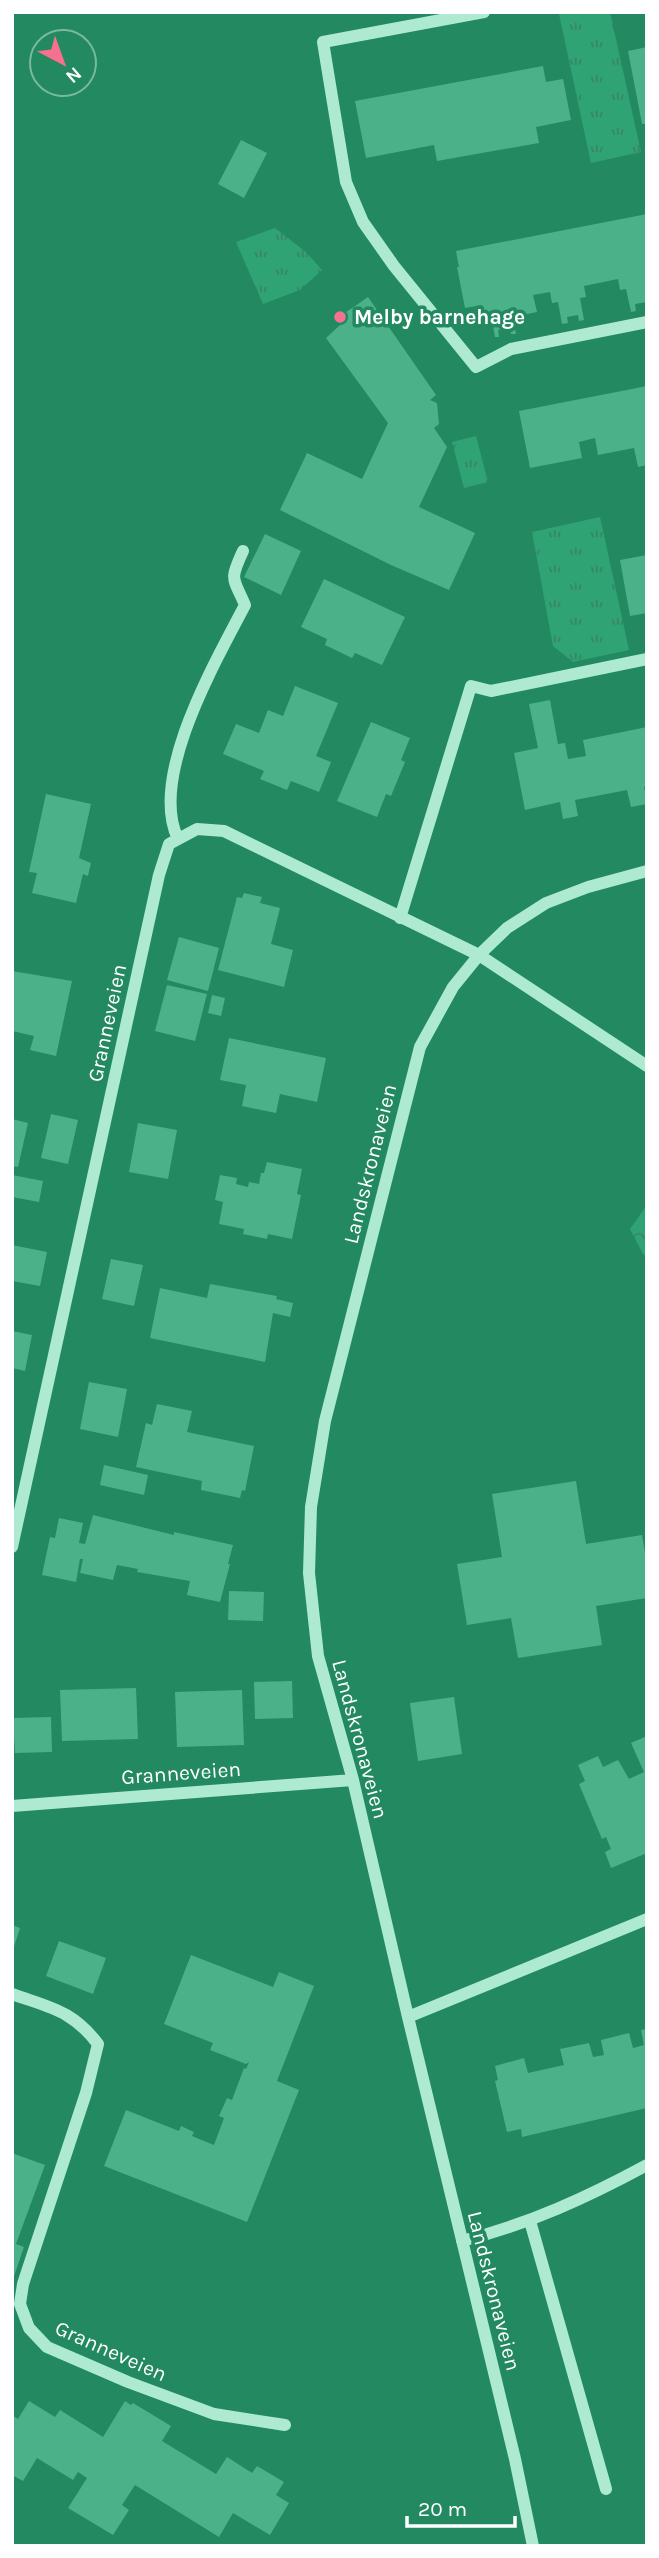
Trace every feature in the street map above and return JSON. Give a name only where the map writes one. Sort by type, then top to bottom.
[{"type":"street","points":[[484,12],[323,43],[346,182],[363,222],[394,266],[476,367],[510,349],[647,322]]},
{"type":"street","points":[[243,551],[233,579],[245,605],[200,692],[175,767],[169,801],[170,819],[178,839],[197,829],[225,831],[400,918],[480,954],[647,1066]]},
{"type":"street","points":[[400,918],[471,686],[491,691],[647,659]]},
{"type":"street","name":"Granneveien","points":[[12,1547],[159,875],[169,844],[178,839]]},
{"type":"street","name":"Landskronaveien","points":[[533,2546],[515,2459],[353,1780],[318,1656],[309,1573],[311,1507],[325,1421],[420,1047],[453,987],[480,954],[507,928],[546,903],[588,887],[647,872]]},
{"type":"street","name":"Granneveien","points":[[12,1806],[353,1780]]},
{"type":"street","points":[[408,2017],[647,1919]]},
{"type":"street","name":"Granneveien","points":[[12,1994],[67,2013],[89,2032],[98,2044],[86,2093],[16,2303],[29,2328],[47,2347],[128,2382],[214,2414],[285,2425]]},
{"type":"street","points":[[462,2241],[530,2221],[647,2165]]},
{"type":"street","points":[[530,2221],[606,2489]]},
{"type":"green space","points":[[610,12],[641,152],[591,163],[559,14]]},
{"type":"green space","points":[[275,228],[306,252],[322,270],[300,290],[263,304],[236,242]]},
{"type":"green space","points":[[476,436],[488,482],[464,488],[452,442]]},
{"type":"green space","points":[[600,517],[629,650],[573,662],[553,646],[532,532]]},
{"type":"green space","points":[[647,1205],[647,1256],[643,1254],[630,1229]]},
{"type":"building","points":[[647,47],[647,124],[642,124],[628,51]]},
{"type":"building","points":[[543,66],[546,82],[563,79],[571,120],[536,127],[539,143],[437,161],[434,145],[366,158],[355,101]]},
{"type":"building","points":[[241,140],[267,153],[244,198],[218,184]]},
{"type":"building","points":[[647,214],[647,302],[635,304],[636,311],[631,312],[626,289],[620,290],[618,279],[584,286],[586,297],[580,298],[584,320],[579,321],[578,315],[567,317],[568,323],[562,324],[558,302],[552,303],[550,292],[533,295],[537,312],[518,316],[517,309],[511,310],[516,334],[511,334],[510,328],[498,330],[499,337],[495,337],[491,315],[484,316],[482,305],[465,308],[456,251]]},
{"type":"building","points":[[368,297],[436,395],[430,400],[437,403],[439,424],[434,428],[447,447],[419,507],[475,533],[449,590],[391,565],[280,510],[307,453],[362,479],[388,423],[326,338],[340,325],[336,319]]},
{"type":"building","points":[[647,386],[647,465],[638,467],[634,448],[598,455],[595,438],[579,442],[582,458],[530,468],[519,411]]},
{"type":"building","points":[[265,534],[301,551],[281,595],[244,577]]},
{"type":"building","points":[[647,555],[647,613],[630,616],[620,560]]},
{"type":"building","points":[[324,579],[405,617],[382,665],[355,653],[352,658],[325,645],[327,639],[301,627]]},
{"type":"building","points":[[295,686],[338,703],[316,756],[331,762],[319,792],[291,781],[287,790],[260,779],[264,771],[223,754],[236,724],[259,733],[268,710],[283,716]]},
{"type":"building","points":[[550,700],[558,744],[565,743],[568,759],[586,756],[583,740],[647,727],[647,786],[644,787],[647,804],[631,807],[627,790],[575,800],[578,816],[563,819],[560,802],[525,810],[514,753],[538,748],[529,704]]},
{"type":"building","points":[[371,722],[410,738],[401,760],[405,762],[391,796],[386,794],[377,817],[337,801]]},
{"type":"building","points":[[46,794],[91,804],[79,858],[91,863],[88,876],[83,874],[76,903],[32,893],[37,873],[29,872]]},
{"type":"building","points":[[244,893],[262,897],[260,903],[280,908],[271,944],[293,950],[284,987],[218,970],[237,897],[242,898]]},
{"type":"building","points":[[179,937],[219,948],[208,991],[167,980]]},
{"type":"building","points":[[12,971],[72,981],[56,1056],[30,1050],[34,1036],[12,1031]]},
{"type":"building","points":[[167,985],[207,994],[195,1041],[155,1031]]},
{"type":"building","points":[[212,995],[225,998],[221,1016],[208,1013]]},
{"type":"building","points":[[229,1038],[326,1058],[317,1102],[280,1094],[276,1113],[242,1106],[246,1085],[220,1080]]},
{"type":"building","points":[[51,1114],[78,1120],[68,1164],[41,1158]]},
{"type":"building","points":[[12,1119],[28,1123],[18,1167],[12,1166]]},
{"type":"building","points":[[138,1123],[177,1130],[168,1179],[129,1172]]},
{"type":"building","points":[[267,1162],[302,1169],[297,1194],[301,1195],[292,1239],[268,1234],[267,1239],[243,1234],[244,1229],[219,1224],[223,1202],[215,1200],[220,1175],[237,1178],[236,1184],[248,1187],[249,1182],[259,1184]]},
{"type":"building","points":[[12,1175],[43,1181],[39,1202],[12,1197]]},
{"type":"building","points":[[12,1245],[47,1252],[40,1286],[12,1281]]},
{"type":"building","points":[[111,1259],[143,1265],[134,1306],[102,1299]]},
{"type":"building","points":[[210,1284],[277,1296],[276,1299],[293,1303],[290,1317],[273,1313],[265,1362],[150,1338],[160,1288],[207,1298]]},
{"type":"building","points":[[12,1331],[32,1335],[25,1371],[12,1368]]},
{"type":"building","points":[[89,1382],[127,1389],[118,1437],[80,1429]]},
{"type":"building","points":[[157,1404],[192,1411],[187,1432],[254,1446],[245,1491],[242,1490],[240,1498],[201,1490],[202,1481],[136,1467],[146,1423],[152,1425]]},
{"type":"building","points":[[104,1465],[148,1475],[144,1495],[100,1485]]},
{"type":"building","points":[[576,1481],[586,1544],[642,1535],[647,1565],[647,1598],[596,1606],[602,1645],[518,1658],[511,1618],[467,1625],[457,1564],[502,1557],[492,1494]]},
{"type":"building","points":[[93,1515],[174,1535],[174,1532],[233,1545],[220,1602],[187,1595],[190,1581],[137,1572],[138,1569],[117,1565],[113,1580],[80,1573],[83,1559],[80,1559],[76,1582],[42,1575],[50,1537],[55,1538],[59,1518],[83,1523],[79,1543],[85,1544]]},
{"type":"building","points":[[229,1591],[264,1592],[263,1621],[228,1620]]},
{"type":"building","points":[[292,1681],[293,1718],[255,1719],[254,1682]]},
{"type":"building","points":[[136,1688],[138,1739],[62,1741],[60,1690]]},
{"type":"building","points":[[242,1690],[244,1745],[177,1747],[175,1692]]},
{"type":"building","points":[[454,1697],[462,1754],[418,1761],[410,1703]]},
{"type":"building","points":[[51,1717],[52,1752],[15,1753],[13,1718]]},
{"type":"building","points":[[647,1736],[647,1853],[611,1868],[605,1852],[611,1849],[606,1837],[602,1839],[579,1784],[585,1781],[578,1765],[598,1756],[603,1767],[618,1760],[629,1779],[644,1772],[631,1743]]},
{"type":"building","points":[[12,1925],[20,1928],[13,1950],[12,1949]]},
{"type":"building","points":[[59,1941],[106,1958],[93,1994],[46,1976]]},
{"type":"building","points":[[191,1955],[273,1987],[279,1972],[314,1986],[277,2081],[299,2090],[247,2222],[104,2166],[126,2110],[179,2131],[181,2126],[194,2132],[192,2136],[214,2145],[224,2118],[219,2116],[227,2098],[232,2100],[244,2068],[246,2069],[249,2062],[246,2064],[210,2050],[213,2043],[164,2024]]},
{"type":"building","points":[[647,2029],[647,2108],[522,2137],[521,2129],[507,2132],[495,2081],[498,2080],[495,2066],[524,2058],[528,2073],[564,2065],[560,2049],[589,2043],[593,2057],[604,2055],[601,2040],[629,2033],[633,2048],[644,2045],[641,2030]]},
{"type":"building","points":[[12,2153],[45,2165],[16,2244],[24,2247],[13,2279]]},
{"type":"building","points":[[29,2401],[55,2417],[60,2410],[103,2437],[125,2401],[131,2405],[133,2403],[171,2426],[162,2441],[216,2474],[227,2457],[252,2473],[257,2466],[284,2482],[276,2495],[289,2503],[270,2535],[233,2513],[219,2537],[135,2485],[122,2505],[129,2510],[113,2535],[68,2508],[87,2478],[78,2472],[73,2480],[37,2458],[23,2481],[12,2475],[12,2415],[18,2419]]},
{"type":"place","name":"Melby barnehage","points":[[340,317]]}]
